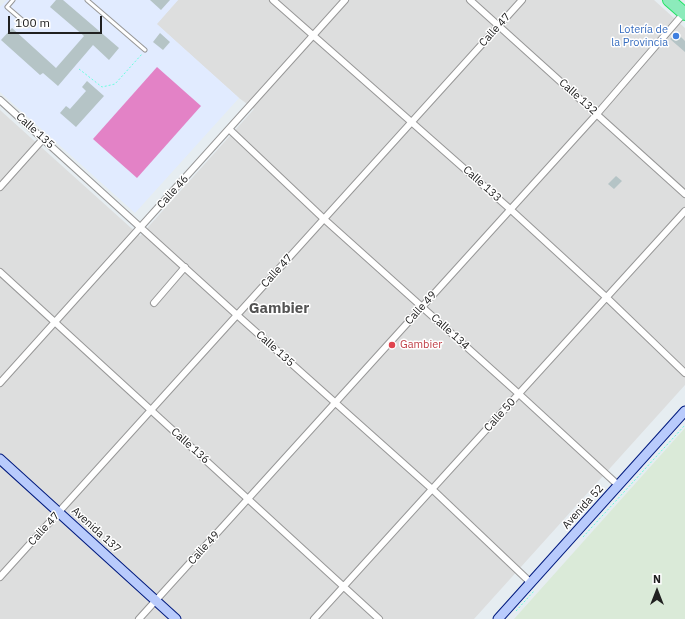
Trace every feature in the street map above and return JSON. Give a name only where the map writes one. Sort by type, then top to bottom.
[{"type":"highway","points":[[669,0],[685,13]]},
{"type":"main road","name":"Avenida 52","points":[[498,619],[533,587],[618,486],[685,411]]},
{"type":"main road","name":"Avenida 137","points":[[0,459],[176,619]]},
{"type":"street","name":"Calle 133","points":[[273,0],[510,209],[606,297],[685,373]]},
{"type":"street","name":"Calle 46","points":[[0,383],[344,0]]},
{"type":"street","name":"Calle 132","points":[[470,0],[685,194]]},
{"type":"street","name":"Calle 47","points":[[0,577],[522,0]]},
{"type":"street","name":"Calle 49","points":[[139,619],[596,114],[685,13]]},
{"type":"street","name":"Calle 135","points":[[0,100],[432,489],[533,587]]},
{"type":"street","name":"Calle 134","points":[[229,129],[324,219],[618,486]]},
{"type":"street","points":[[0,187],[43,139]]},
{"type":"street","name":"Calle 50","points":[[314,619],[685,210]]},
{"type":"street","points":[[154,303],[185,267]]},
{"type":"street","name":"Calle 136","points":[[0,272],[379,619]]},
{"type":"lane","points":[[13,0],[7,7],[28,25]]},
{"type":"lane","points":[[87,0],[144,50]]},
{"type":"path","points":[[79,69],[102,87],[115,84],[144,50]]},
{"type":"path","points":[[579,541],[685,425]]},
{"type":"path","points":[[512,615],[533,587]]},
{"type":"shaded area","points":[[7,0],[178,0],[157,24],[239,98],[135,213],[0,92],[0,7]]},
{"type":"shaded area","points":[[178,0],[654,0],[685,28],[685,385],[474,619],[0,619],[0,110],[140,236],[254,109],[239,98],[156,24]]},
{"type":"shaded area","points":[[157,67],[201,106],[137,178],[93,139]]},
{"type":"shaded area","points":[[685,428],[685,619],[514,619]]},
{"type":"building","points":[[56,0],[63,0],[119,48],[109,60],[93,45],[58,86],[43,73],[40,75],[1,40],[12,28],[56,68],[84,36],[50,7]]},
{"type":"building","points":[[150,0],[170,0],[161,10]]},
{"type":"building","points":[[160,33],[170,42],[163,50],[153,42]]},
{"type":"building","points":[[675,34],[678,36],[679,35],[685,41],[685,52],[670,39]]},
{"type":"building","points":[[87,81],[104,96],[76,127],[60,113],[66,106],[70,109],[86,91],[82,87]]},
{"type":"building","points":[[616,176],[622,181],[614,189],[608,184]]},
{"type":"place","name":"Lotería de la Provincia","points":[[676,36]]},
{"type":"place","name":"Gambier","points":[[392,345]]},
{"type":"district","name":"Gambier","points":[[279,309]]}]
